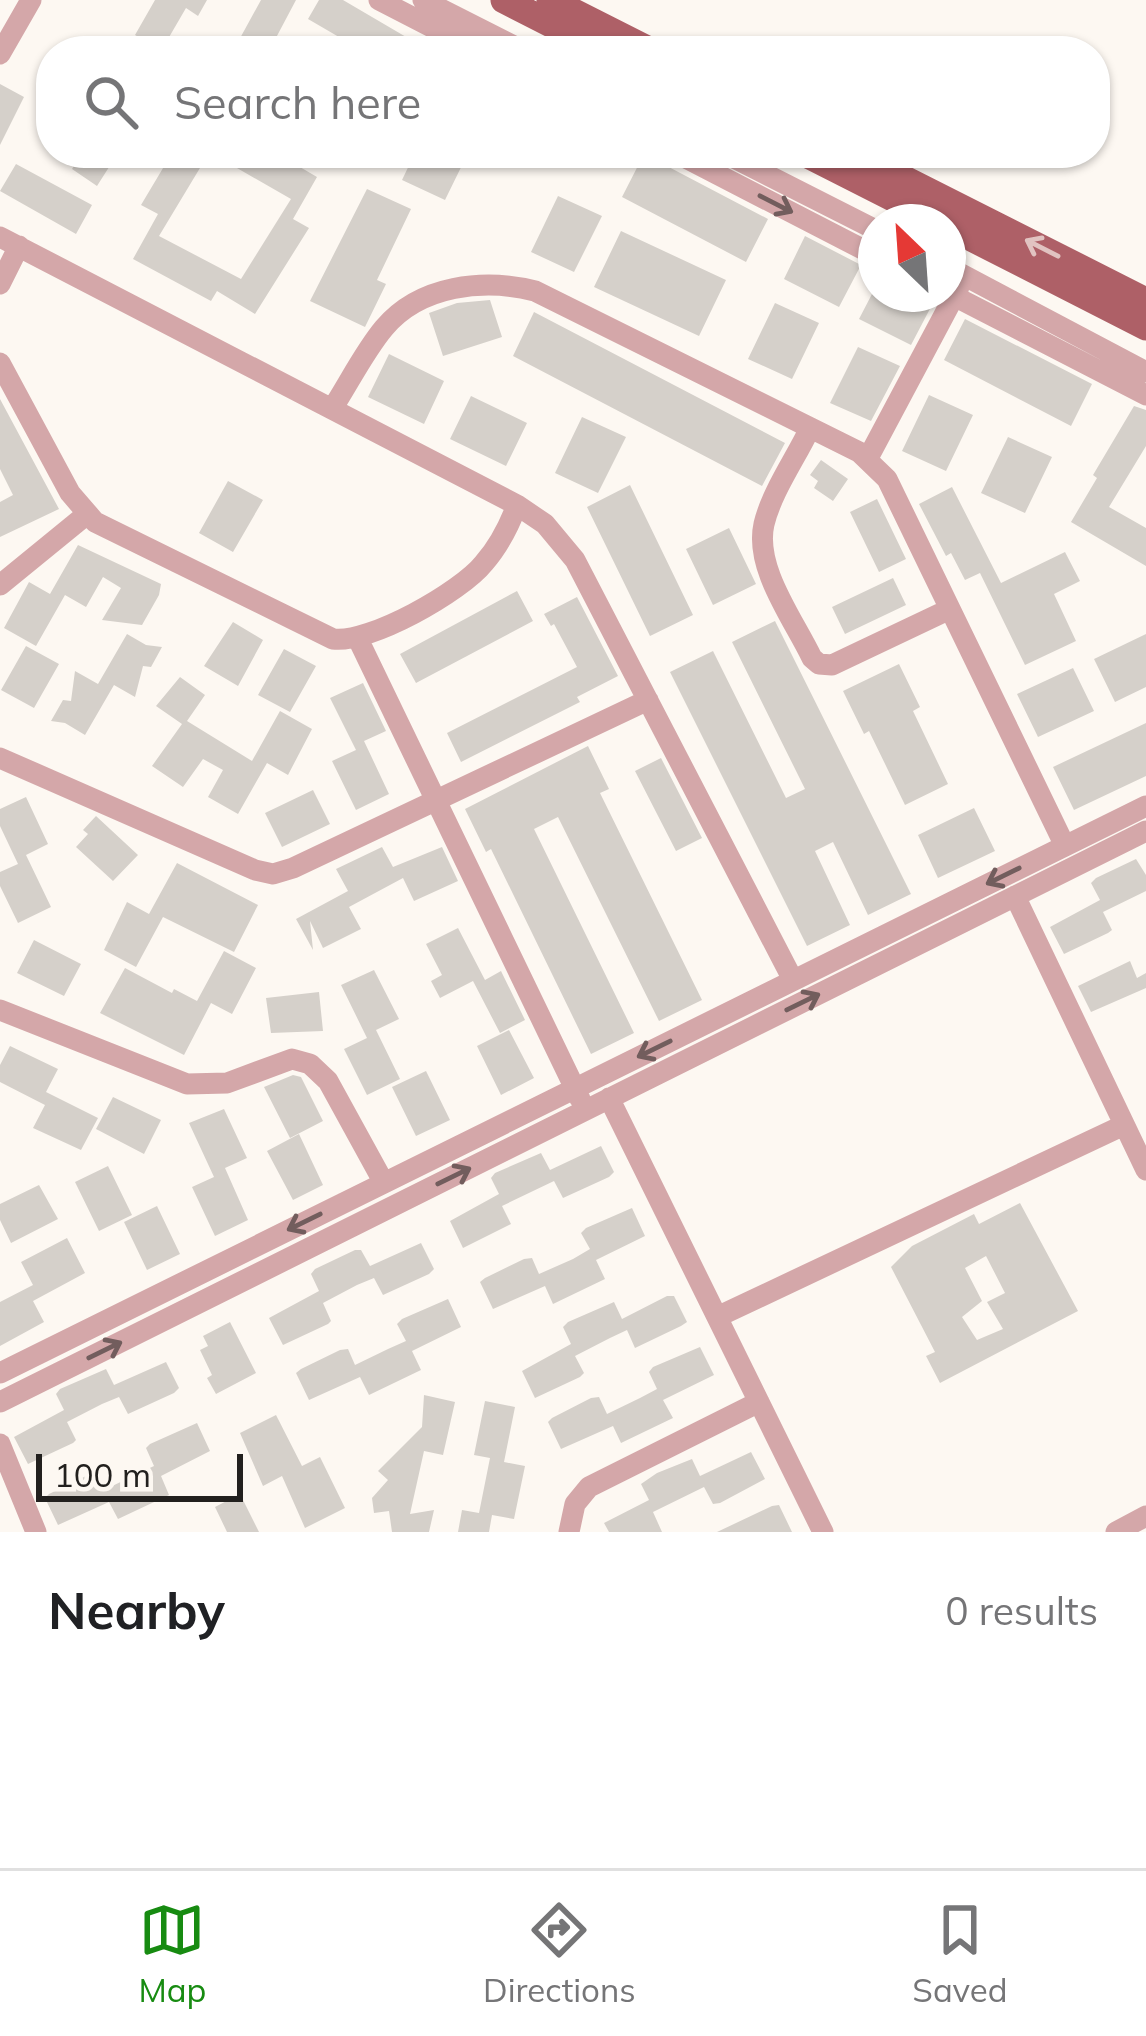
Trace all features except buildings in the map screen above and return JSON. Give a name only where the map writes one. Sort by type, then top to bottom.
[{"type":"main road","points":[[504,0],[575,36]]},
{"type":"main road","points":[[550,0],[621,36]]},
{"type":"main road","points":[[834,168],[905,204]]},
{"type":"main road","points":[[884,168],[1146,301]]},
{"type":"main road","points":[[966,235],[1146,327]]},
{"type":"street","points":[[2,47],[31,0]]},
{"type":"street","points":[[379,0],[449,36]]},
{"type":"street","points":[[423,0],[494,36]]},
{"type":"street","points":[[705,168],[858,247]]},
{"type":"street","points":[[754,168],[858,221]]},
{"type":"street","points":[[0,284],[10,241],[518,505],[545,524],[566,547],[793,980]]},
{"type":"street","points":[[332,409],[384,328],[398,316],[445,291],[492,284],[535,291],[868,458],[887,479],[1065,846]]},
{"type":"street","points":[[966,289],[1146,372]]},
{"type":"street","points":[[966,290],[1146,394]]},
{"type":"street","points":[[868,458],[940,312]]},
{"type":"street","points":[[0,363],[70,494],[87,514],[110,531],[324,636],[358,639],[448,593],[473,575],[503,536],[518,505]]},
{"type":"street","points":[[811,428],[766,518],[762,541],[769,570],[812,658],[832,665],[950,609]]},
{"type":"street","points":[[0,585],[87,514]]},
{"type":"street","points":[[358,639],[585,1110]]},
{"type":"street","points":[[0,758],[273,874],[648,700]]},
{"type":"street","points":[[0,1373],[1146,806]]},
{"type":"street","points":[[0,1402],[1146,831]]},
{"type":"street","points":[[1015,896],[1146,1170]]},
{"type":"street","points":[[910,922],[921,943]]},
{"type":"street","points":[[0,1010],[187,1084],[227,1083],[292,1059],[310,1064],[328,1081],[384,1183]]},
{"type":"street","points":[[609,1098],[823,1532]]},
{"type":"street","points":[[717,1317],[1124,1125]]},
{"type":"street","points":[[569,1532],[574,1504],[589,1487],[759,1402]]},
{"type":"street","points":[[0,1444],[36,1532]]},
{"type":"street","points":[[1116,1532],[1146,1516]]}]
